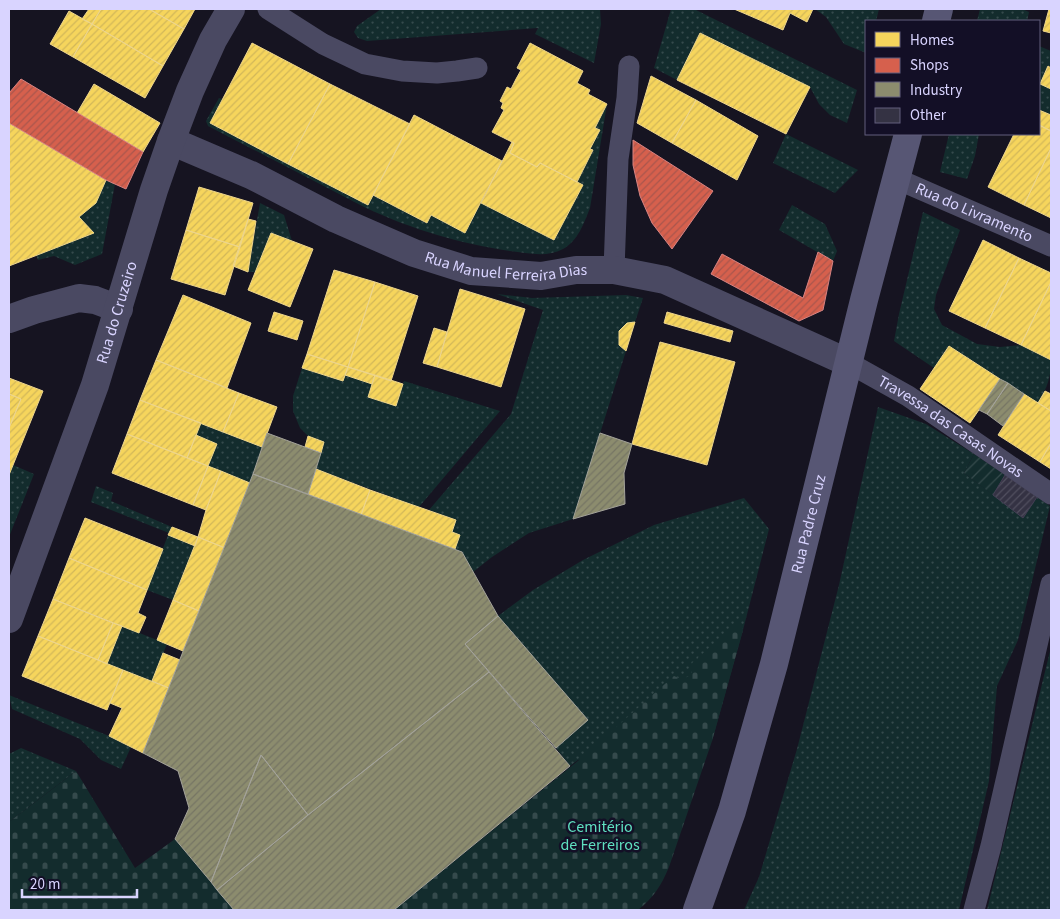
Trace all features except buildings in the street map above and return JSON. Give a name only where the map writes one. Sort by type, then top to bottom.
[{"type":"street","name":"Rua do Cruzeiro","points":[[9,619],[95,385],[171,141],[213,40],[231,9]]},
{"type":"street","name":"Rua Padre Cruz","points":[[697,910],[732,811],[771,673],[864,300],[908,135]]},
{"type":"street","name":"Rua Manuel Ferreira Dias","points":[[171,141],[250,175],[345,223],[414,253],[471,271],[541,276],[576,270],[614,270],[665,280],[849,363]]},
{"type":"street","points":[[9,318],[79,298],[95,300],[119,309]]},
{"type":"lane","points":[[268,9],[323,44],[366,64],[402,71],[437,73],[457,72],[476,68]]},
{"type":"lane","points":[[614,270],[618,159],[627,98],[629,66]]},
{"type":"lane","name":"Rua do Livramento","points":[[896,178],[1051,246]]},
{"type":"lane","name":"Travessa das Casas Novas","points":[[849,363],[908,396],[1051,494]]},
{"type":"lane","points":[[974,910],[991,846],[1051,584]]},
{"type":"green space","points":[[381,9],[600,9],[601,24],[594,63],[535,34],[538,28],[367,41],[358,38],[354,32],[357,26]]},
{"type":"green space","points":[[671,9],[694,9],[857,90],[847,123],[830,115],[819,104],[810,87],[700,33],[677,80],[654,68]]},
{"type":"green space","points":[[815,9],[879,9],[876,20],[865,20],[865,53],[844,44],[826,17]]},
{"type":"green space","points":[[980,9],[1022,9],[1029,12],[1027,20],[977,20]]},
{"type":"green space","points":[[1040,46],[1051,51],[1051,68],[1049,66],[1040,84]]},
{"type":"green space","points":[[1040,84],[1051,89],[1051,115],[1040,110]]},
{"type":"green space","points":[[219,98],[222,99],[210,123],[368,205],[373,195],[426,223],[431,215],[465,233],[481,203],[554,240],[583,185],[577,182],[593,151],[590,149],[600,130],[595,128],[607,104],[590,208],[583,225],[577,236],[568,246],[557,252],[537,254],[491,248],[454,240],[401,223],[366,208],[208,126],[206,121]]},
{"type":"green space","points":[[786,134],[858,170],[835,193],[773,163]]},
{"type":"green space","points":[[949,135],[979,135],[975,156],[967,179],[940,172]]},
{"type":"green space","points":[[106,180],[115,184],[102,254],[75,265],[54,256],[38,260],[36,255],[94,233],[79,217],[96,203]]},
{"type":"green space","points":[[260,203],[284,215],[292,241],[271,233],[255,272],[248,272]]},
{"type":"green space","points":[[792,205],[825,224],[837,251],[833,261],[779,230]]},
{"type":"green space","points":[[923,212],[960,230],[936,295],[934,309],[942,325],[977,344],[1000,347],[1021,345],[1051,360],[1048,383],[1038,403],[949,346],[934,368],[894,341]]},
{"type":"green space","points":[[497,294],[532,298],[626,295],[643,298],[635,322],[627,323],[619,331],[619,345],[626,351],[573,519],[529,533],[473,572],[462,552],[455,549],[460,535],[452,532],[456,520],[429,510],[511,414],[543,310]]},
{"type":"green space","points":[[302,368],[343,381],[345,375],[372,384],[368,397],[396,406],[404,381],[500,411],[419,507],[316,469],[324,442],[308,436],[300,428],[293,411],[293,396]]},
{"type":"green space","points":[[878,407],[926,424],[974,454],[964,473],[1023,517],[1037,497],[1050,506],[1018,640],[997,686],[989,781],[959,910],[744,910],[759,877],[797,749],[839,585]]},
{"type":"green space","points":[[201,423],[262,447],[250,483],[208,466],[217,444],[196,435]]},
{"type":"green space","points":[[974,454],[1005,475],[993,495],[964,473]]},
{"type":"green space","points":[[13,465],[34,474],[9,537],[9,475]]},
{"type":"green space","points":[[96,486],[113,493],[111,501],[172,527],[169,533],[91,502]]},
{"type":"green space","points":[[744,498],[769,529],[712,741],[578,760],[570,766],[556,748],[587,720],[498,616],[533,590],[583,560],[654,525]]},
{"type":"green space","points":[[168,535],[194,546],[173,600],[147,590]]},
{"type":"green space","name":"Cemitério de Ferreiros","points":[[740,624],[743,630],[712,741],[669,867],[656,891],[638,910],[394,910],[579,760],[674,676],[681,679],[690,676],[693,669],[692,663],[734,626]]},
{"type":"green space","points":[[122,626],[167,644],[152,681],[107,664]]},
{"type":"green space","points":[[1051,647],[1051,910],[987,910]]},
{"type":"green space","points":[[9,695],[131,747],[121,769],[101,760],[80,739],[12,709]]},
{"type":"green space","points":[[21,748],[76,771],[9,822],[9,754]]},
{"type":"green space","points":[[76,771],[135,868],[175,839],[234,910],[9,910],[9,822]]}]
